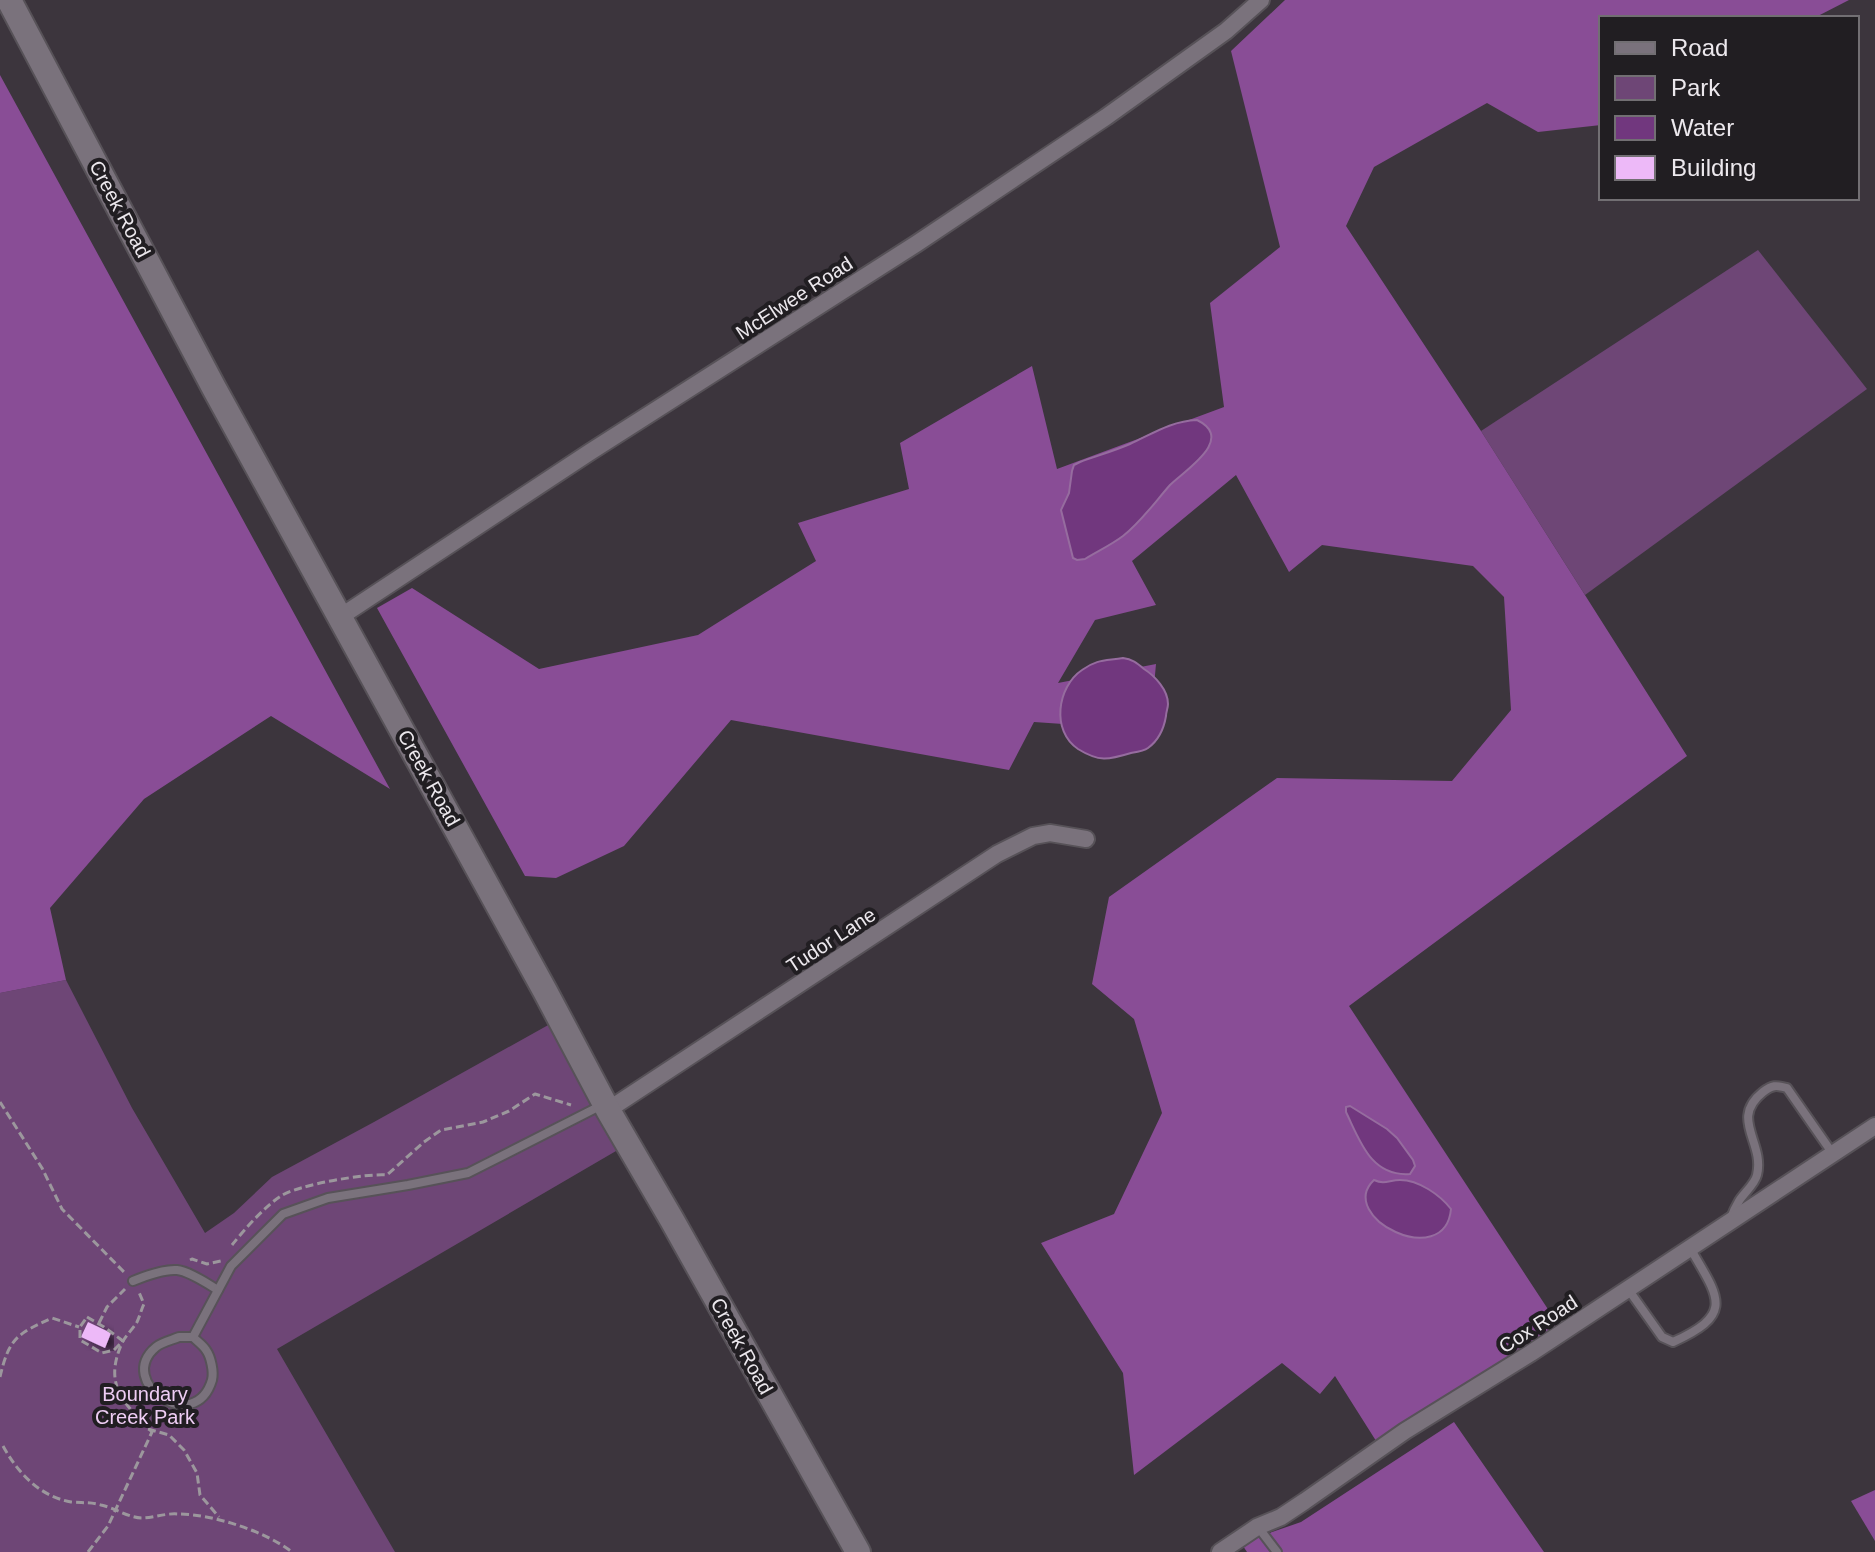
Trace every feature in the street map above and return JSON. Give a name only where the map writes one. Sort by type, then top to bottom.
[{"type":"main road","name":"Creek Road","points":[[9,0],[214,388],[606,1106],[858,1552]]},
{"type":"street","name":"McElwee Road","points":[[340,617],[1118,109],[1226,31],[1261,0]]},
{"type":"street","name":"Tudor Lane","points":[[606,1106],[997,854],[1033,836],[1050,833],[1086,839]]},
{"type":"street","name":"Cox Road","points":[[1220,1552],[1257,1527],[1281,1517],[1405,1431],[1531,1353],[1875,1126]]},
{"type":"lane","points":[[1729,1222],[1738,1202],[1757,1176],[1758,1156],[1747,1122],[1748,1110],[1756,1097],[1771,1086],[1787,1088],[1833,1154]]},
{"type":"lane","points":[[193,1337],[231,1266],[283,1214],[328,1198],[468,1173],[606,1106]]},
{"type":"lane","points":[[1628,1289],[1667,1341],[1673,1342],[1693,1331],[1711,1319],[1717,1302],[1690,1248]]},
{"type":"lane","points":[[133,1281],[147,1275],[178,1270],[218,1290]]},
{"type":"lane","points":[[179,1337],[193,1337],[206,1350],[212,1366],[213,1375],[208,1389],[197,1402],[181,1405],[164,1400],[153,1393],[147,1382],[145,1367],[149,1356],[158,1345],[179,1337]]},
{"type":"lane","points":[[1257,1527],[1277,1552]]},
{"type":"path","points":[[228,1252],[244,1230],[283,1194],[342,1179],[387,1175],[441,1130],[483,1122],[509,1111],[535,1094],[575,1106]]},
{"type":"path","points":[[0,1102],[42,1168],[62,1209],[133,1281],[144,1304],[136,1323],[123,1341],[114,1350],[102,1353],[80,1340],[80,1327],[87,1317],[123,1341]]},
{"type":"path","points":[[178,1270],[192,1259],[207,1264],[221,1261]]},
{"type":"path","points":[[99,1323],[107,1307],[133,1281]]},
{"type":"path","points":[[0,1377],[12,1341],[25,1331],[52,1318],[80,1327]]},
{"type":"path","points":[[88,1552],[108,1526],[152,1432],[126,1404],[114,1385],[123,1341]]},
{"type":"path","points":[[148,1429],[169,1435],[184,1450],[197,1473],[200,1495],[221,1520]]},
{"type":"path","points":[[3,1446],[12,1464],[32,1485],[61,1499],[89,1502],[143,1519],[180,1513],[221,1520],[279,1542],[292,1552]]},
{"type":"green space","points":[[1758,250],[1867,389],[1585,595],[1481,431]]},
{"type":"green space","name":"Boundary Creek Park","points":[[66,980],[132,1108],[205,1233],[234,1213],[272,1177],[559,1019],[628,1144],[277,1349],[395,1552],[0,1552],[0,993]]},
{"type":"shaded area","points":[[1285,0],[1849,0],[1818,16],[1599,16],[1599,125],[1538,132],[1487,103],[1374,167],[1346,226],[1481,431],[1687,756],[1349,1006],[1559,1326],[1378,1444],[1335,1376],[1320,1394],[1282,1363],[1134,1475],[1123,1373],[1041,1243],[1114,1214],[1162,1113],[1134,1019],[1092,984],[1109,897],[1277,778],[1452,781],[1511,710],[1504,597],[1473,566],[1322,545],[1289,572],[1236,475],[1132,561],[1156,605],[1095,620],[1058,683],[1156,664],[1150,730],[1034,722],[1009,770],[731,720],[624,846],[556,878],[525,876],[377,608],[412,588],[539,669],[698,635],[816,561],[798,523],[909,489],[900,443],[1032,366],[1057,469],[1224,407],[1210,303],[1280,247],[1231,51]]},
{"type":"shaded area","points":[[0,75],[390,789],[271,716],[144,799],[50,908],[66,980],[0,993]]},
{"type":"shaded area","points":[[1454,1422],[1544,1552],[1247,1552],[1241,1543],[1301,1522]]},
{"type":"shaded area","points":[[1875,1490],[1875,1541],[1851,1501]]},
{"type":"water","points":[[1197,420],[1208,428],[1211,436],[1204,454],[1170,485],[1123,536],[1085,559],[1073,558],[1061,510],[1069,493],[1074,465],[1124,447],[1170,425]]},
{"type":"water","points":[[1123,658],[1137,663],[1160,684],[1168,706],[1165,720],[1158,738],[1146,749],[1098,758],[1069,741],[1060,709],[1067,687],[1087,666]]},
{"type":"water","points":[[1350,1106],[1397,1138],[1413,1160],[1415,1166],[1410,1174],[1386,1170],[1376,1163],[1356,1134],[1346,1112],[1346,1107]]},
{"type":"water","points":[[1374,1180],[1407,1181],[1428,1189],[1451,1209],[1444,1227],[1431,1236],[1414,1237],[1396,1232],[1380,1222],[1369,1209],[1366,1194]]},
{"type":"building","points":[[88,1322],[111,1333],[105,1348],[81,1337]]}]
